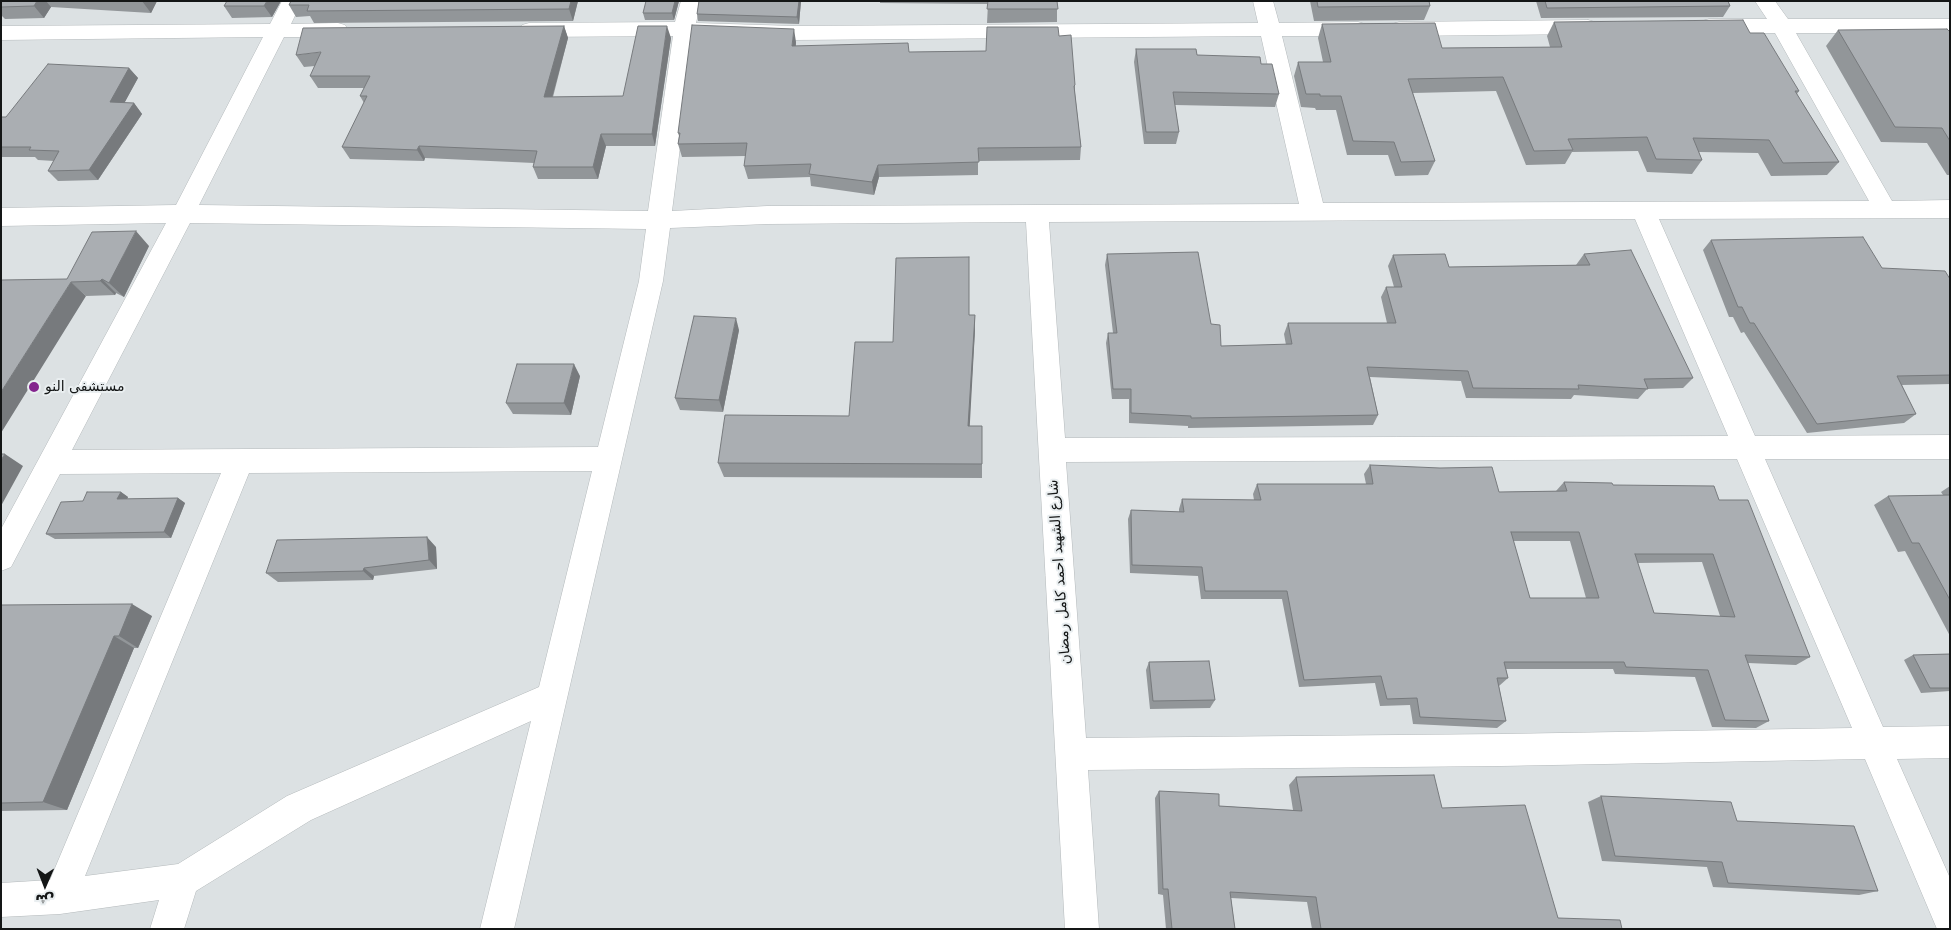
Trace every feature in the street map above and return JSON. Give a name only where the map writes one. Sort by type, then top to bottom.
[{"type":"street","points":[[1,558],[54,462],[184,214],[292,1]]},
{"type":"street","points":[[497,929],[652,281],[684,29],[691,1]]},
{"type":"street","points":[[1263,1],[1313,212]]},
{"type":"street","points":[[1765,1],[1781,25],[1885,209]]},
{"type":"street","points":[[1693,26],[1950,26]]},
{"type":"street","points":[[506,31],[684,29],[794,33],[1606,27]]},
{"type":"street","points":[[1,33],[358,30]]},
{"type":"street","points":[[1,217],[184,214],[660,220],[767,216],[1643,210],[1950,210]]},
{"type":"street","points":[[1643,210],[1872,742],[1950,918]]},
{"type":"street","name":"شارع الشهيد احمد كامل رمضان","points":[[1037,214],[1082,929]]},
{"type":"street","points":[[1052,450],[1950,448]]},
{"type":"street","points":[[54,462],[608,459]]},
{"type":"street","points":[[60,897],[240,460]]},
{"type":"street","points":[[1,900],[60,897],[183,880],[299,808],[553,696]]},
{"type":"street","points":[[1071,754],[1500,750],[1950,742]]},
{"type":"street","points":[[167,929],[183,880]]},
{"type":"building","points":[[1,1],[37,1],[34,6],[1,7]]},
{"type":"building","points":[[227,1],[267,1],[264,6],[224,6]]},
{"type":"building","points":[[291,1],[571,1],[569,9],[307,11],[309,5],[289,5]]},
{"type":"building","points":[[646,1],[675,1],[672,13],[643,13]]},
{"type":"building","points":[[699,1],[799,1],[797,17],[697,14]]},
{"type":"building","points":[[988,1],[1057,1],[1058,9],[987,9]]},
{"type":"building","points":[[1317,1],[1429,1],[1430,6],[1318,7]]},
{"type":"building","points":[[1545,1],[1728,1],[1730,6],[1547,8]]},
{"type":"building","points":[[1743,20],[1750,33],[1764,33],[1799,91],[1795,91],[1839,162],[1783,163],[1769,140],[1693,138],[1702,160],[1656,159],[1647,137],[1568,139],[1573,150],[1534,151],[1503,77],[1408,79],[1435,161],[1401,162],[1394,142],[1353,141],[1341,96],[1306,94],[1298,62],[1331,62],[1322,24],[1435,23],[1442,48],[1562,47],[1554,22]]},
{"type":"building","points":[[692,25],[794,29],[792,46],[908,43],[909,52],[986,51],[987,27],[1058,27],[1059,36],[1071,35],[1074,86],[1081,147],[978,148],[979,162],[878,165],[872,182],[809,174],[811,164],[744,166],[747,143],[678,144]]},
{"type":"building","points":[[564,26],[544,97],[623,96],[638,26],[667,26],[652,134],[601,134],[593,167],[533,167],[537,151],[419,146],[417,150],[342,147],[367,96],[360,96],[370,76],[310,76],[321,52],[296,55],[303,28]]},
{"type":"building","points":[[1947,29],[1950,32],[1950,141],[1942,128],[1895,127],[1838,30]]},
{"type":"building","points":[[1136,49],[1196,49],[1197,55],[1260,57],[1261,64],[1272,64],[1279,94],[1173,92],[1179,132],[1146,132]]},
{"type":"building","points":[[48,64],[129,68],[110,102],[134,103],[89,170],[48,171],[59,151],[29,150],[31,147],[1,147],[1,117],[6,117]]},
{"type":"building","points":[[136,231],[109,283],[102,279],[100,281],[71,282],[1,392],[1,280],[67,279],[92,232]]},
{"type":"building","points":[[1863,237],[1882,268],[1945,271],[1950,279],[1950,375],[1897,376],[1916,414],[1817,424],[1754,323],[1750,323],[1742,307],[1738,307],[1711,240]]},
{"type":"building","points":[[1631,250],[1693,378],[1644,379],[1648,389],[1578,385],[1579,389],[1473,388],[1468,371],[1367,367],[1378,415],[1191,418],[1191,416],[1131,413],[1131,389],[1113,389],[1108,333],[1117,333],[1107,254],[1198,252],[1211,324],[1220,325],[1221,346],[1292,344],[1288,323],[1396,323],[1386,287],[1402,287],[1393,255],[1445,254],[1449,267],[1590,265],[1584,254]]},
{"type":"building","points":[[969,257],[969,315],[975,315],[968,426],[982,426],[982,464],[718,463],[725,415],[849,416],[855,342],[893,342],[896,258]]},
{"type":"building","points":[[694,316],[736,318],[719,400],[675,398]]},
{"type":"building","points":[[517,364],[574,364],[564,403],[506,403]]},
{"type":"building","points":[[1370,465],[1440,468],[1492,467],[1499,492],[1567,491],[1564,482],[1612,483],[1613,485],[1714,486],[1719,500],[1748,500],[1810,657],[1745,655],[1769,721],[1725,720],[1708,670],[1626,667],[1624,662],[1504,662],[1508,678],[1497,678],[1506,721],[1420,717],[1417,698],[1387,699],[1381,676],[1304,680],[1287,591],[1205,591],[1202,567],[1132,565],[1131,510],[1184,512],[1182,499],[1261,500],[1257,484],[1373,484]],"holes":[[[1511,532],[1579,532],[1599,598],[1530,598]],[[1635,554],[1713,554],[1735,617],[1654,613]]]},
{"type":"building","points":[[87,492],[121,492],[117,499],[178,498],[164,532],[46,534],[61,502],[83,501]]},
{"type":"building","points":[[1950,495],[1950,600],[1919,543],[1912,543],[1888,496]]},
{"type":"building","points":[[427,537],[429,560],[364,568],[363,571],[266,573],[277,540]]},
{"type":"building","points":[[132,604],[119,636],[114,636],[43,802],[1,803],[1,605]]},
{"type":"building","points":[[1950,654],[1950,688],[1930,688],[1913,655]]},
{"type":"building","points":[[1209,661],[1215,700],[1153,701],[1149,662]]},
{"type":"building","points":[[1434,775],[1442,808],[1525,805],[1558,918],[1620,920],[1622,929],[1321,929],[1316,897],[1230,892],[1235,929],[1172,929],[1168,889],[1163,889],[1159,791],[1219,794],[1219,806],[1302,811],[1296,777]]},
{"type":"building","points":[[1601,796],[1731,802],[1737,821],[1854,826],[1878,891],[1728,883],[1722,862],[1615,856]]},
{"type":"place","name":"مستشفى النو","points":[[34,387]]}]
